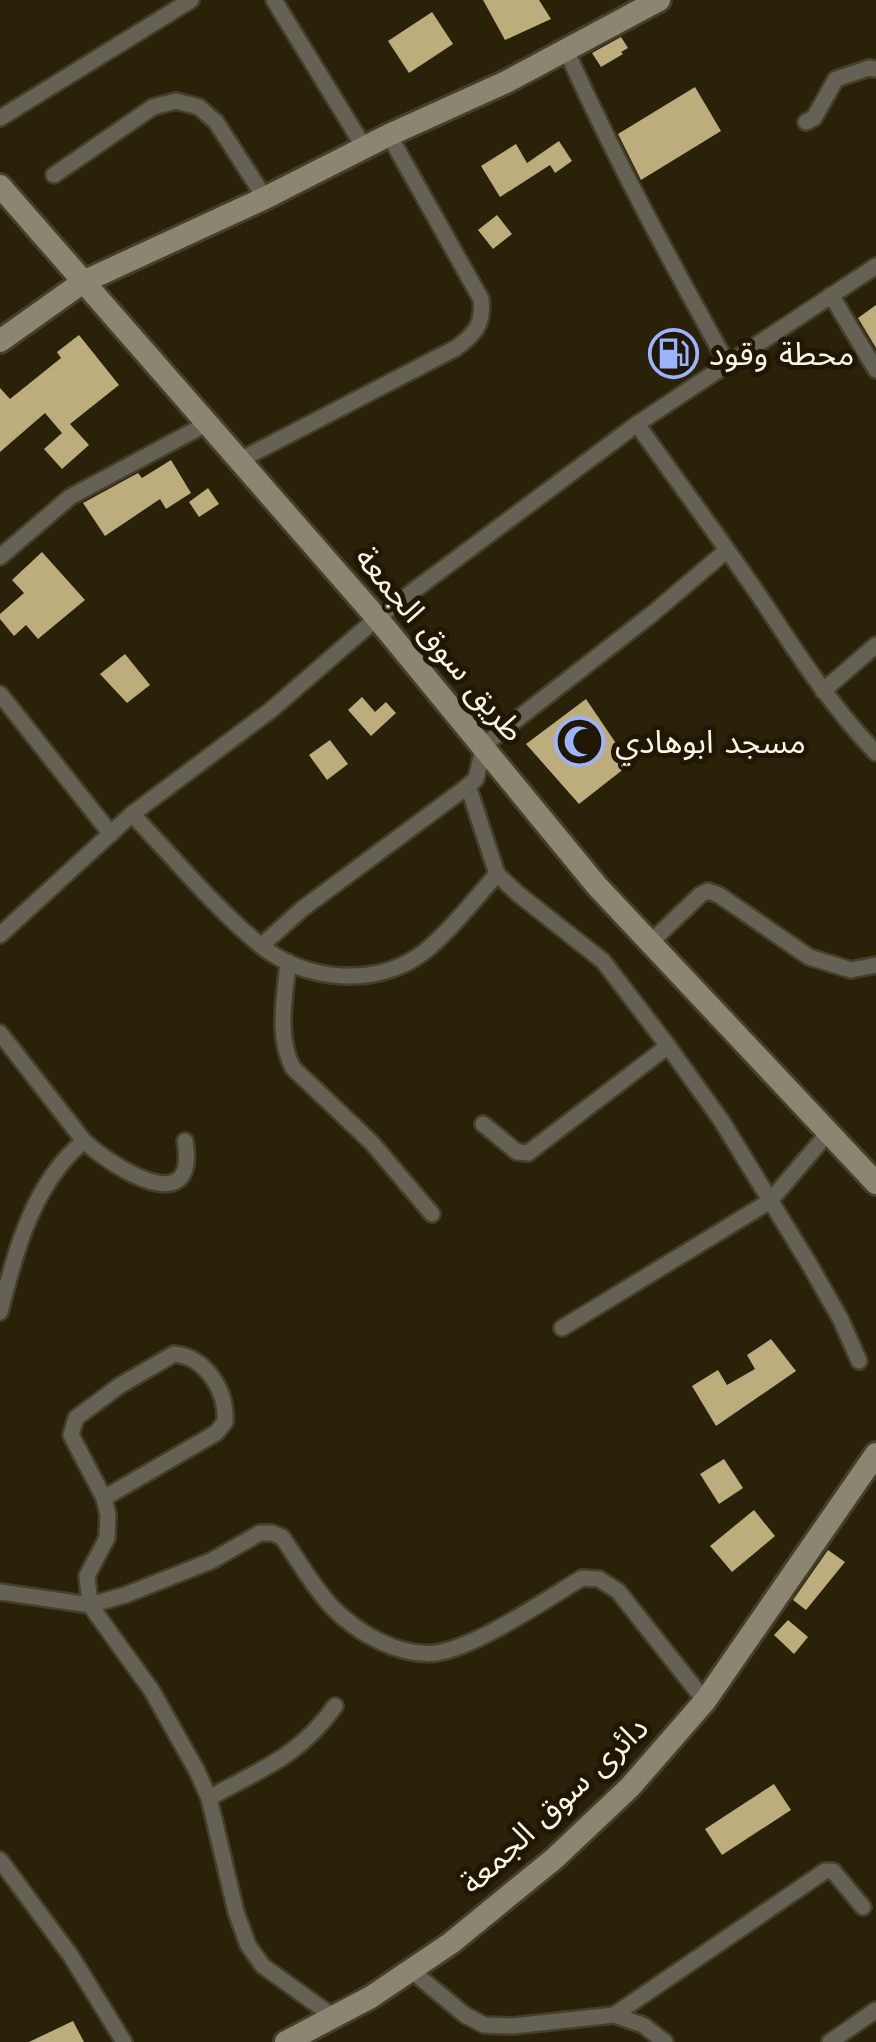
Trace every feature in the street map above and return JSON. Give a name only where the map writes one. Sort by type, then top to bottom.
[{"type":"street","points":[[0,118],[191,0]]},
{"type":"street","points":[[274,0],[364,147]]},
{"type":"street","points":[[0,341],[83,282],[567,52],[634,5],[659,0]]},
{"type":"street","points":[[567,52],[655,234],[728,365]]},
{"type":"street","points":[[806,122],[814,118],[836,79],[855,71],[876,69]]},
{"type":"street","points":[[54,175],[153,107],[176,101],[200,107],[216,122],[265,198]]},
{"type":"street","points":[[240,460],[456,348],[480,324],[481,300],[389,135]]},
{"type":"street","name":"طريق سوق الجمعة","points":[[0,186],[377,618],[566,850],[876,1183]]},
{"type":"street","points":[[0,935],[132,814],[272,710],[377,618],[637,424],[876,266]]},
{"type":"street","points":[[831,295],[876,370]]},
{"type":"street","points":[[0,557],[70,498],[208,423]]},
{"type":"street","points":[[637,424],[823,691],[876,753]]},
{"type":"street","points":[[261,946],[302,909],[468,786],[476,779],[484,745],[726,551]]},
{"type":"street","points":[[823,691],[876,645]]},
{"type":"street","points":[[0,694],[110,834]]},
{"type":"street","points":[[468,786],[497,874],[603,961],[668,1046],[721,1120],[841,1320],[858,1360]]},
{"type":"street","points":[[132,814],[261,946],[309,971],[347,976],[383,973],[422,954],[497,874]]},
{"type":"street","points":[[650,943],[708,891],[809,957],[851,970],[876,965]]},
{"type":"street","points":[[288,962],[285,1053],[294,1068],[372,1144],[432,1214]]},
{"type":"street","points":[[0,1033],[84,1140],[120,1170],[159,1185],[174,1182],[184,1173],[185,1140]]},
{"type":"street","points":[[483,1124],[518,1152],[528,1153],[668,1046]]},
{"type":"street","points":[[562,1328],[770,1201],[828,1133]]},
{"type":"street","points":[[0,1312],[28,1219],[57,1167],[84,1140]]},
{"type":"street","points":[[104,1498],[216,1432],[225,1422],[221,1392],[199,1361],[189,1355],[174,1354],[119,1386],[76,1418],[72,1434],[104,1498],[108,1515],[107,1538],[88,1576],[90,1605],[152,1691],[209,1798],[236,1912],[248,1945],[264,1966],[334,2017]]},
{"type":"street","name":"دائرى سوق الجمعة","points":[[286,2042],[412,1971],[554,1858],[630,1787],[705,1701],[876,1454]]},
{"type":"street","points":[[0,1592],[90,1605],[125,1595],[211,1560],[260,1533],[272,1532],[282,1538],[332,1607],[368,1636],[410,1652],[438,1652],[479,1637],[582,1578],[599,1579],[618,1592],[705,1701]]},
{"type":"street","points":[[209,1798],[290,1754],[315,1735],[335,1706]]},
{"type":"street","points":[[0,1860],[71,1956],[124,2042]]},
{"type":"street","points":[[412,1971],[465,2015],[484,2025],[514,2026],[614,2014],[825,1871],[832,1871],[863,1906]]},
{"type":"street","points":[[830,2042],[876,2010]]},
{"type":"street","points":[[614,2014],[643,2026],[665,2042]]},
{"type":"building","points":[[483,0],[539,0],[551,19],[505,40]]},
{"type":"building","points":[[432,12],[453,44],[409,73],[388,41]]},
{"type":"building","points":[[621,37],[628,48],[601,67],[592,53]]},
{"type":"building","points":[[695,87],[721,131],[641,180],[618,134]]},
{"type":"building","points":[[559,141],[572,161],[555,173],[550,165],[500,197],[481,166],[516,144],[527,163]]},
{"type":"building","points":[[497,215],[512,234],[493,249],[478,230]]},
{"type":"building","points":[[876,305],[876,348],[858,318]]},
{"type":"building","points":[[79,335],[119,385],[70,424],[89,445],[62,469],[44,449],[62,433],[45,413],[0,452],[0,388],[10,399],[61,358],[57,352]]},
{"type":"building","points":[[171,460],[191,493],[166,509],[160,499],[105,536],[83,503],[138,473],[142,478]]},
{"type":"building","points":[[208,488],[219,504],[199,517],[189,502]]},
{"type":"building","points":[[42,552],[85,600],[38,639],[26,625],[14,636],[0,614],[24,593],[12,580]]},
{"type":"building","points":[[125,654],[150,685],[127,703],[100,674]]},
{"type":"building","points":[[362,697],[375,712],[386,702],[396,713],[371,736],[348,710]]},
{"type":"building","points":[[586,699],[630,764],[579,804],[526,744]]},
{"type":"building","points":[[330,740],[348,764],[327,780],[309,755]]},
{"type":"building","points":[[771,1339],[796,1371],[716,1426],[692,1386],[718,1370],[727,1385],[755,1369],[747,1355]]},
{"type":"building","points":[[724,1459],[743,1488],[719,1504],[700,1474]]},
{"type":"building","points":[[754,1510],[775,1536],[732,1572],[710,1546]]},
{"type":"building","points":[[828,1550],[845,1562],[806,1610],[793,1600]]},
{"type":"building","points":[[788,1620],[808,1637],[794,1654],[774,1635]]},
{"type":"building","points":[[774,1784],[791,1810],[722,1855],[705,1829]]},
{"type":"building","points":[[73,2021],[84,2042],[29,2042]]},
{"type":"place","name":"محطة وقود","points":[[674,354]]},
{"type":"place","name":"مسجد ابوهادي","points":[[580,742]]}]
